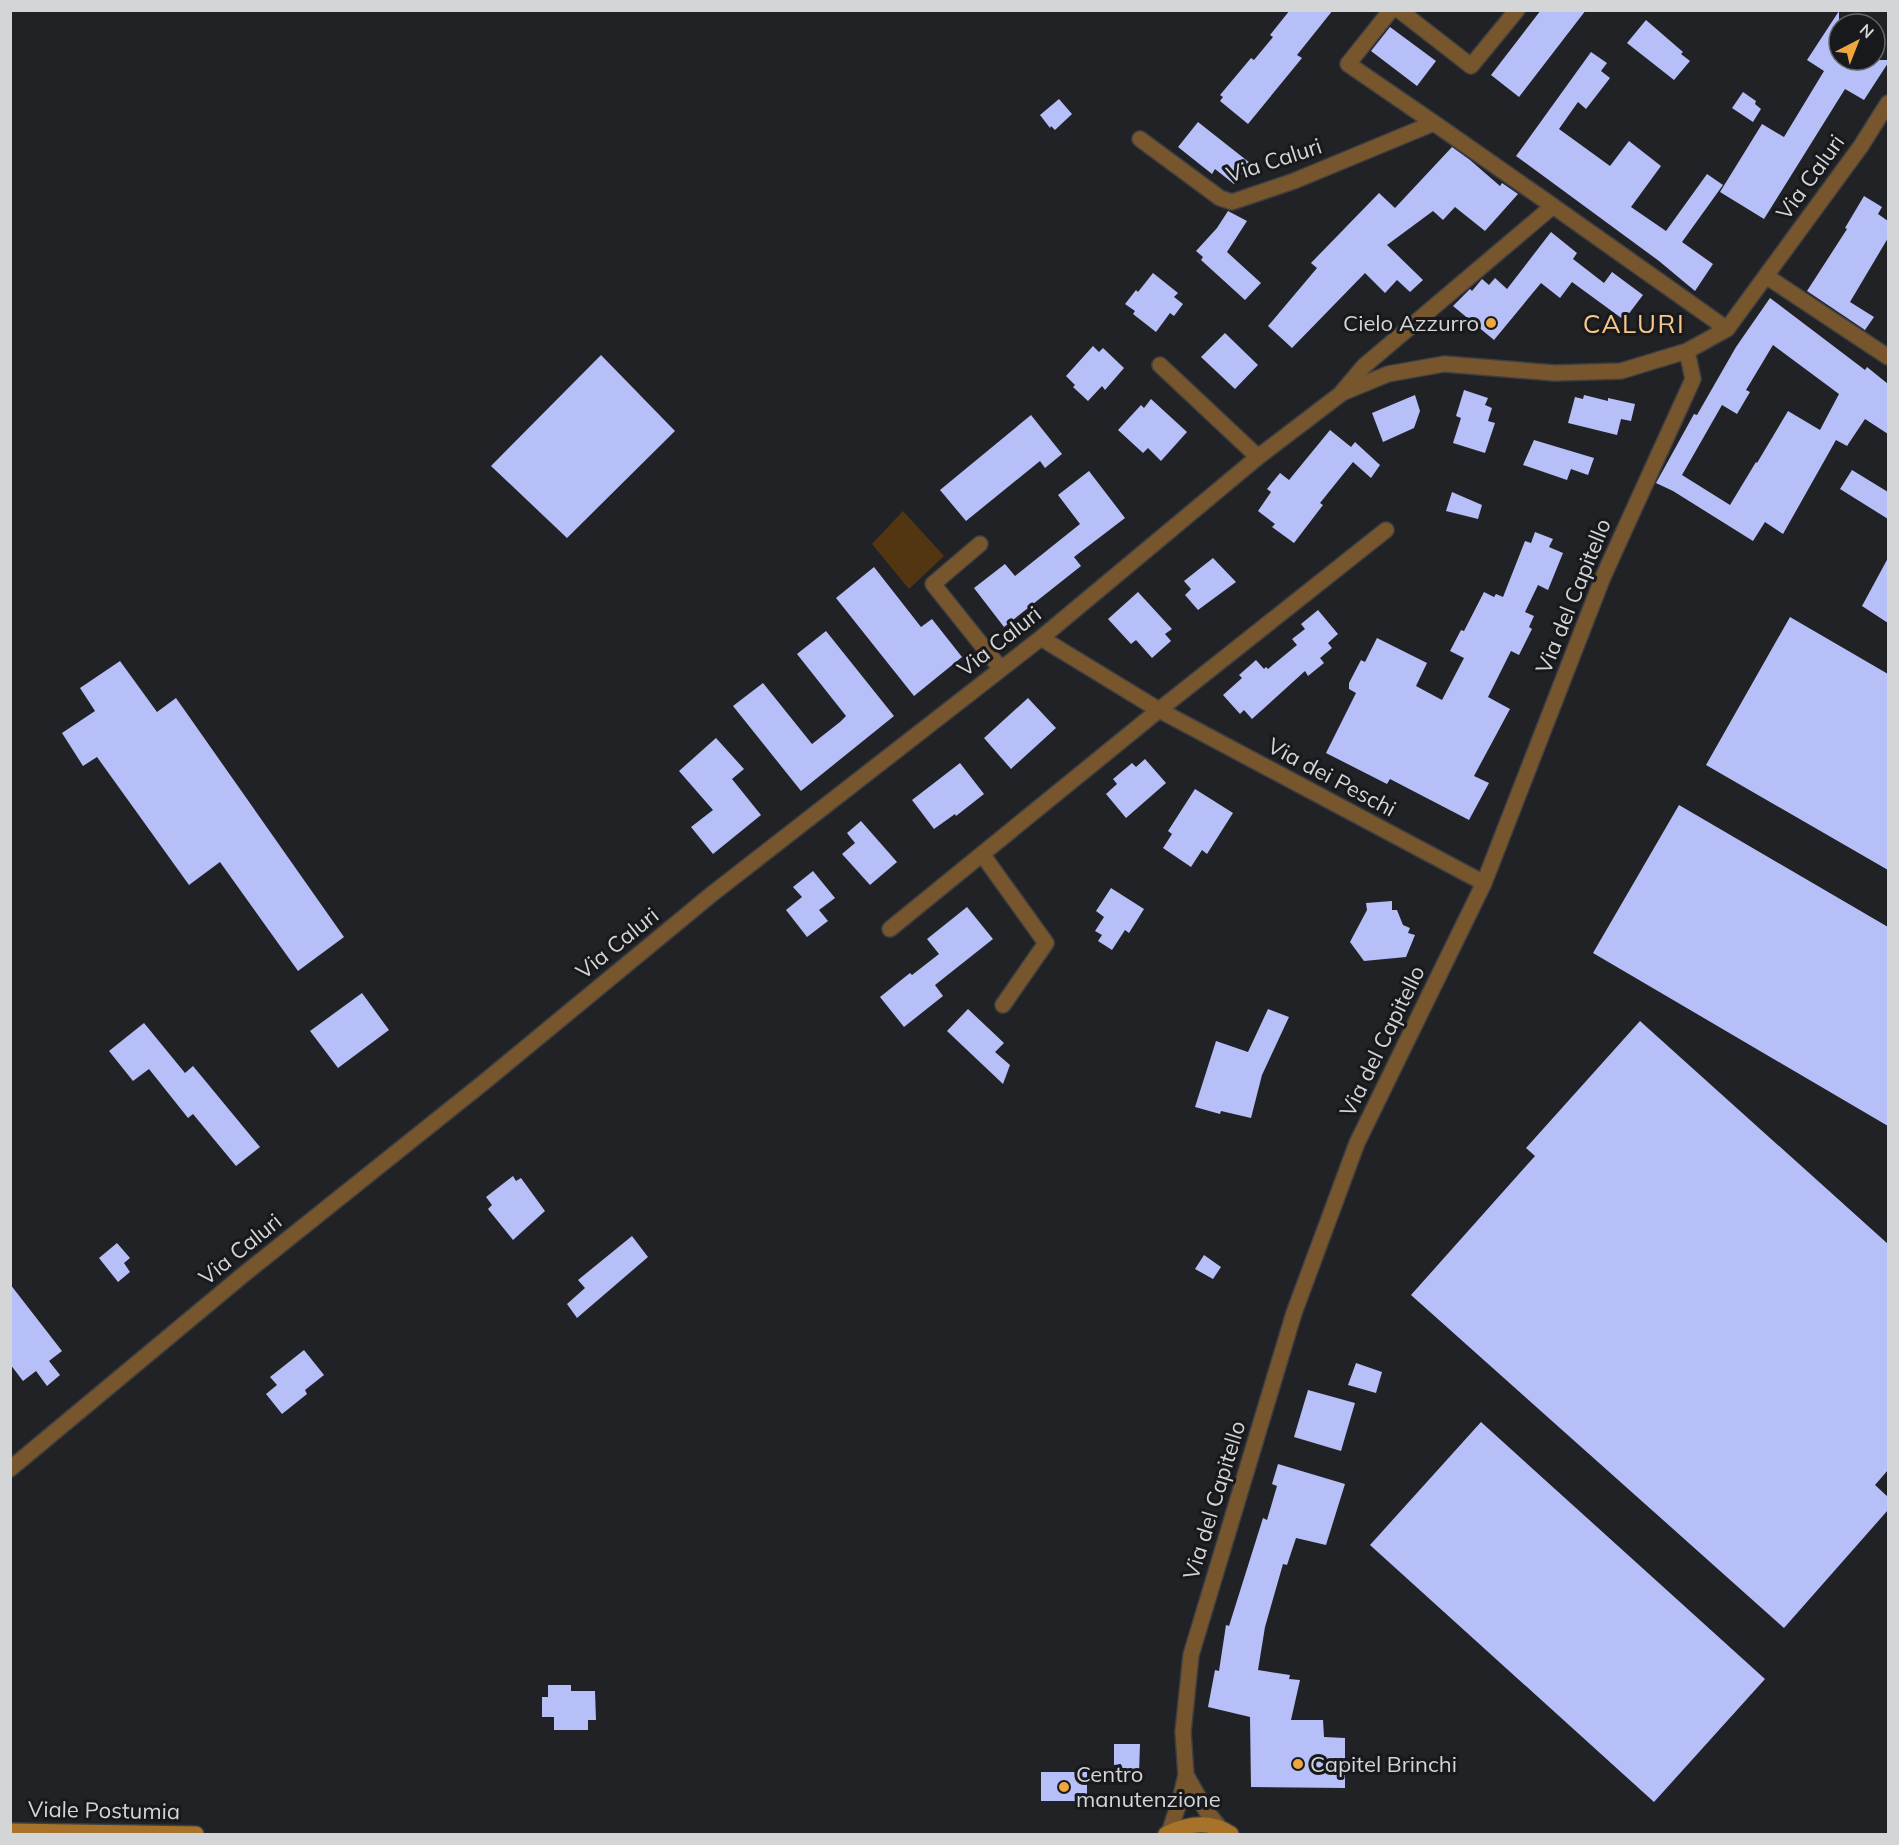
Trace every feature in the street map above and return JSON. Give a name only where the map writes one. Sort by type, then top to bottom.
[{"type":"main road","points":[[1167,1834],[1195,1825],[1210,1826],[1226,1832]]},
{"type":"main road","name":"Viale Postumia","points":[[10,1831],[196,1834]]},
{"type":"street","points":[[1391,10],[1348,64],[1727,329]]},
{"type":"street","points":[[1399,10],[1471,66],[1516,10]]},
{"type":"street","name":"Via Caluri","points":[[1342,393],[1388,374],[1444,364],[1555,373],[1621,371],[1687,351],[1727,329],[1861,146],[1888,103]]},
{"type":"street","name":"Via Caluri","points":[[1140,139],[1220,198],[1232,202],[1294,181],[1434,123]]},
{"type":"street","name":"Via Caluri","points":[[10,1469],[234,1283],[483,1083],[712,894],[1041,638],[1258,457],[1342,393],[1364,366],[1553,206]]},
{"type":"street","points":[[1766,276],[1888,357]]},
{"type":"street","name":"Via del Capitello","points":[[1167,1834],[1180,1800],[1186,1775],[1183,1732],[1191,1655],[1294,1313],[1357,1143],[1484,883],[1603,577],[1694,379],[1687,351]]},
{"type":"street","points":[[1160,365],[1258,457]]},
{"type":"street","points":[[890,929],[1159,710],[1386,530]]},
{"type":"street","points":[[980,544],[933,584],[1001,669]]},
{"type":"street","name":"Via dei Peschi","points":[[1041,638],[1159,710],[1484,883]]},
{"type":"street","points":[[982,854],[1046,943],[1003,1005]]},
{"type":"street","name":"Via del Capitello","points":[[1186,1775],[1207,1812],[1226,1832]]},
{"type":"shaded area","points":[[903,511],[944,556],[909,589],[872,544]]},
{"type":"building","points":[[1290,10],[1333,10],[1297,55],[1302,58],[1248,124],[1220,101],[1223,97],[1220,95],[1251,58],[1254,60],[1273,37],[1270,35]]},
{"type":"building","points":[[1541,10],[1586,10],[1519,97],[1491,75]]},
{"type":"building","points":[[1646,20],[1683,52],[1681,54],[1690,61],[1674,80],[1627,43]]},
{"type":"building","points":[[1390,27],[1436,61],[1417,86],[1371,51]]},
{"type":"building","points":[[1827,29],[1827,72],[1882,72],[1864,100],[1845,89],[1764,219],[1720,192],[1762,124],[1784,137],[1824,71],[1807,60]]},
{"type":"building","points":[[1591,52],[1607,63],[1601,71],[1610,78],[1586,109],[1578,102],[1559,129],[1610,166],[1629,141],[1661,166],[1631,207],[1666,231],[1707,174],[1723,185],[1682,242],[1713,264],[1695,291],[1659,261],[1516,156]]},
{"type":"building","points":[[1743,92],[1756,101],[1755,104],[1761,109],[1753,122],[1732,108]]},
{"type":"building","points":[[1059,99],[1072,114],[1055,130],[1051,126],[1050,128],[1040,115]]},
{"type":"building","points":[[1198,122],[1250,163],[1234,184],[1215,169],[1212,174],[1178,147]]},
{"type":"building","points":[[1452,147],[1500,186],[1502,183],[1518,194],[1485,231],[1455,207],[1443,220],[1433,211],[1387,245],[1423,280],[1410,292],[1397,280],[1385,293],[1365,273],[1292,348],[1268,326],[1317,268],[1311,263],[1379,193],[1395,208]]},
{"type":"building","points":[[1864,196],[1882,207],[1878,214],[1888,221],[1888,238],[1850,302],[1874,317],[1865,330],[1807,291],[1847,229],[1845,228]]},
{"type":"building","points":[[1228,211],[1247,221],[1227,252],[1261,283],[1245,300],[1201,260],[1203,257],[1196,251],[1217,228]]},
{"type":"building","points":[[1551,232],[1577,253],[1573,259],[1604,283],[1612,272],[1643,295],[1624,320],[1572,282],[1560,298],[1541,283],[1494,340],[1453,306],[1470,289],[1472,291],[1482,279],[1489,285],[1495,278],[1507,289]]},
{"type":"building","points":[[1153,273],[1178,293],[1174,297],[1183,304],[1174,316],[1170,313],[1156,332],[1133,314],[1135,311],[1125,304]]},
{"type":"building","points":[[1770,298],[1865,370],[1867,367],[1888,384],[1888,434],[1865,419],[1847,446],[1836,440],[1783,534],[1765,522],[1753,541],[1673,491],[1656,483],[1694,414],[1697,415],[1736,347]],"holes":[[[1773,345],[1839,394],[1820,430],[1788,411],[1730,505],[1682,475],[1722,405],[1737,414],[1750,392],[1746,390]]]},
{"type":"building","points":[[1225,333],[1258,365],[1235,389],[1201,357]]},
{"type":"building","points":[[1093,346],[1099,352],[1103,348],[1124,368],[1105,390],[1102,386],[1088,401],[1073,387],[1075,385],[1066,376]]},
{"type":"building","points":[[601,355],[675,431],[567,538],[491,466]]},
{"type":"building","points":[[1464,390],[1488,398],[1485,405],[1492,408],[1488,421],[1495,423],[1485,453],[1453,443],[1461,418],[1456,416]]},
{"type":"building","points":[[1415,395],[1420,411],[1414,428],[1383,442],[1372,413]]},
{"type":"building","points":[[1584,395],[1635,404],[1631,421],[1621,419],[1617,435],[1568,423],[1575,397],[1583,399]]},
{"type":"building","points":[[1151,399],[1187,432],[1161,461],[1148,448],[1143,453],[1118,430],[1141,405],[1144,408]]},
{"type":"building","points":[[1031,415],[1062,454],[1045,468],[1040,461],[966,521],[940,490]]},
{"type":"building","points":[[1330,430],[1351,447],[1355,442],[1380,465],[1371,478],[1353,462],[1320,503],[1323,505],[1294,543],[1272,527],[1275,524],[1258,511],[1271,492],[1267,489],[1280,473],[1289,480]]},
{"type":"building","points":[[1534,440],[1594,458],[1588,475],[1571,469],[1567,480],[1523,465]]},
{"type":"building","points":[[1852,470],[1888,492],[1888,519],[1840,489]]},
{"type":"building","points":[[1089,471],[1125,518],[1074,557],[1081,566],[1004,627],[974,588],[1005,564],[1015,576],[1080,524],[1058,495]]},
{"type":"building","points":[[1452,492],[1482,505],[1478,519],[1446,511]]},
{"type":"building","points":[[1535,532],[1553,539],[1549,547],[1563,553],[1548,590],[1538,585],[1525,612],[1534,616],[1529,627],[1532,629],[1519,655],[1511,651],[1488,697],[1510,709],[1474,776],[1489,783],[1469,820],[1390,779],[1387,784],[1326,753],[1356,693],[1349,689],[1349,683],[1361,660],[1365,662],[1377,638],[1427,663],[1416,686],[1442,700],[1464,658],[1450,651],[1461,630],[1464,631],[1484,592],[1494,597],[1496,594],[1503,597],[1525,541],[1531,543]]},
{"type":"building","points":[[1213,558],[1236,582],[1198,610],[1185,595],[1191,589],[1184,581]]},
{"type":"building","points":[[1888,558],[1888,623],[1862,606]]},
{"type":"building","points":[[874,567],[921,627],[932,619],[962,657],[914,696],[836,598]]},
{"type":"building","points":[[1138,592],[1172,629],[1165,634],[1171,641],[1152,658],[1136,640],[1131,644],[1108,619]]},
{"type":"building","points":[[1318,610],[1338,634],[1328,643],[1332,648],[1320,658],[1324,663],[1308,676],[1305,671],[1252,719],[1244,710],[1240,714],[1223,695],[1242,678],[1239,675],[1256,660],[1264,669],[1266,667],[1268,669],[1297,645],[1292,639],[1305,629],[1301,624]]},
{"type":"building","points":[[1790,617],[1888,674],[1888,870],[1706,765]]},
{"type":"building","points":[[826,631],[894,716],[801,791],[733,706],[763,683],[812,744],[840,722],[846,716],[797,654]]},
{"type":"building","points":[[120,661],[157,712],[176,698],[344,937],[298,971],[220,862],[189,885],[97,757],[83,766],[62,733],[95,711],[80,688]]},
{"type":"building","points":[[1028,698],[1056,728],[1011,769],[984,738]]},
{"type":"building","points":[[716,738],[744,769],[732,779],[761,815],[713,854],[691,827],[713,810],[679,771]]},
{"type":"building","points":[[1145,759],[1166,783],[1126,818],[1106,794],[1117,784],[1113,779],[1132,763],[1136,767]]},
{"type":"building","points":[[960,763],[984,794],[956,816],[955,814],[934,829],[912,800]]},
{"type":"building","points":[[1195,789],[1233,813],[1207,854],[1202,850],[1191,867],[1163,848],[1172,834],[1168,831]]},
{"type":"building","points":[[1679,805],[1888,927],[1888,1126],[1593,953]]},
{"type":"building","points":[[861,821],[897,862],[870,885],[842,854],[855,843],[847,833]]},
{"type":"building","points":[[813,871],[835,898],[819,910],[828,921],[807,937],[786,910],[802,897],[793,887]]},
{"type":"building","points":[[1111,888],[1144,909],[1129,933],[1125,930],[1112,950],[1098,941],[1102,935],[1095,931],[1104,917],[1096,911]]},
{"type":"building","points":[[1392,901],[1392,910],[1397,910],[1403,925],[1410,928],[1408,933],[1415,935],[1406,957],[1364,961],[1350,942],[1367,910],[1366,903]]},
{"type":"building","points":[[967,907],[993,939],[935,985],[943,996],[904,1027],[880,997],[939,954],[927,939]]},
{"type":"building","points":[[362,993],[389,1030],[338,1068],[310,1031]]},
{"type":"building","points":[[968,1009],[1004,1043],[995,1052],[1010,1065],[1003,1084],[947,1031]]},
{"type":"building","points":[[1268,1009],[1289,1017],[1262,1075],[1251,1118],[1221,1111],[1220,1114],[1195,1107],[1216,1041],[1248,1052]]},
{"type":"building","points":[[1640,1021],[1888,1244],[1888,1470],[1875,1485],[1888,1497],[1888,1510],[1784,1628],[1411,1295],[1535,1156],[1526,1148]]},
{"type":"building","points":[[144,1023],[185,1073],[193,1066],[260,1147],[236,1166],[193,1114],[188,1118],[149,1069],[133,1081],[109,1051]]},
{"type":"building","points":[[513,1176],[516,1181],[521,1178],[545,1211],[513,1240],[488,1209],[492,1205],[486,1197]]},
{"type":"building","points":[[632,1236],[648,1257],[577,1318],[567,1304],[585,1288],[578,1280]]},
{"type":"building","points":[[117,1243],[130,1258],[124,1263],[130,1272],[118,1282],[99,1258]]},
{"type":"building","points":[[1204,1255],[1221,1267],[1213,1279],[1195,1269]]},
{"type":"building","points":[[10,1284],[62,1351],[49,1361],[60,1375],[47,1386],[36,1371],[23,1381],[10,1364]]},
{"type":"building","points":[[304,1350],[324,1375],[305,1390],[307,1394],[282,1414],[266,1394],[277,1385],[270,1377]]},
{"type":"building","points":[[1356,1363],[1382,1372],[1376,1393],[1348,1385]]},
{"type":"building","points":[[1308,1390],[1355,1403],[1341,1451],[1294,1437]]},
{"type":"building","points":[[1481,1422],[1765,1679],[1654,1802],[1370,1545]]},
{"type":"building","points":[[1278,1464],[1345,1484],[1326,1545],[1296,1538],[1287,1565],[1283,1564],[1265,1627],[1258,1670],[1290,1675],[1289,1679],[1300,1680],[1291,1720],[1323,1720],[1324,1737],[1345,1738],[1345,1788],[1251,1787],[1250,1717],[1208,1707],[1215,1670],[1219,1671],[1226,1625],[1229,1626],[1263,1518],[1267,1520],[1277,1486],[1272,1484]]},
{"type":"building","points":[[548,1685],[571,1685],[571,1691],[595,1691],[596,1720],[588,1720],[588,1730],[554,1730],[554,1717],[542,1717],[542,1697],[548,1697]]},
{"type":"building","points":[[1114,1744],[1140,1744],[1139,1773],[1121,1773],[1121,1764],[1114,1765]]},
{"type":"building","name":"Centro manutenzione","points":[[1041,1772],[1087,1772],[1087,1801],[1041,1801]]},
{"type":"place","name":"Cielo Azzurro","points":[[1491,323]]},
{"type":"place","name":"Capitel Brinchi","points":[[1298,1764]]},
{"type":"place","name":"Centro manutenzione","points":[[1064,1787]]},
{"type":"district","name":"CALURI","points":[[1634,323]]}]
